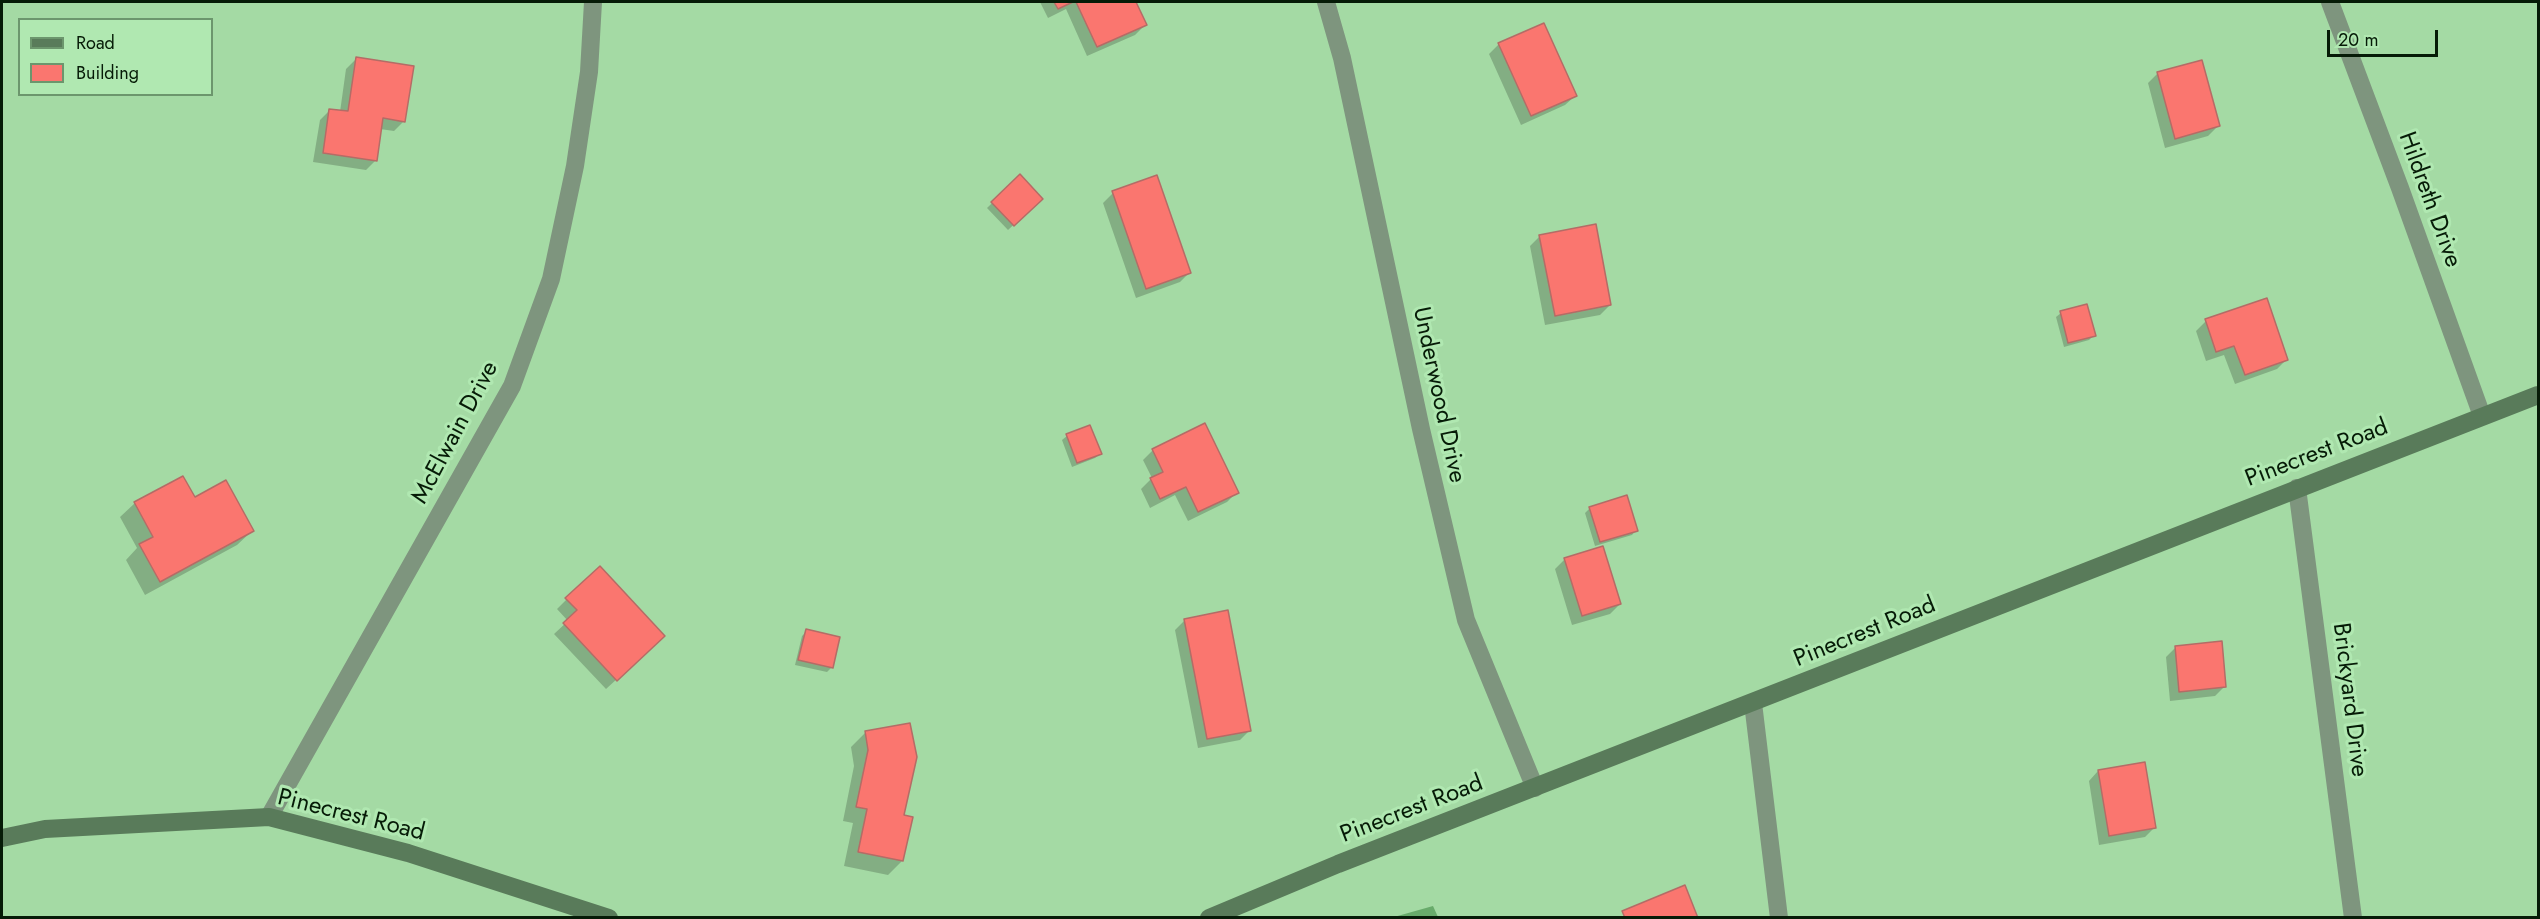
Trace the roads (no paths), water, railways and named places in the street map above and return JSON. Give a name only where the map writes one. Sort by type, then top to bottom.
[{"type":"street","name":"McElwain Drive","points":[[269,817],[512,386],[551,279],[575,166],[589,72],[593,2]]},
{"type":"street","name":"Underwood Drive","points":[[1326,2],[1342,58],[1421,429],[1466,620],[1535,788]]},
{"type":"street","name":"Hildreth Drive","points":[[2330,2],[2482,416]]},
{"type":"street","name":"Pinecrest Road","points":[[1209,918],[1338,864],[2538,394]]},
{"type":"street","name":"Brickyard Drive","points":[[2297,488],[2353,918]]},
{"type":"street","points":[[1753,703],[1779,918]]},
{"type":"street","name":"Pinecrest Road","points":[[2,838],[45,829],[269,817],[408,853],[609,918]]}]
